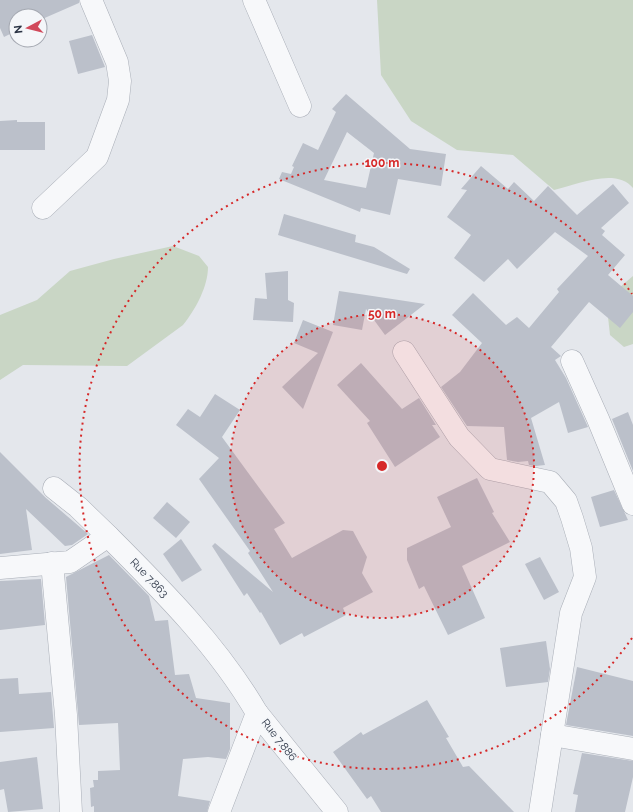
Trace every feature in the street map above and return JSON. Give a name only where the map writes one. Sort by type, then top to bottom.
[{"type":"street","points":[[43,208],[97,157],[118,100],[120,80],[117,62],[91,0]]},
{"type":"street","points":[[254,0],[300,106]]},
{"type":"street","points":[[404,352],[459,437],[490,469],[550,482],[566,501],[581,548],[585,577],[571,613],[540,812]]},
{"type":"street","points":[[572,361],[633,504]]},
{"type":"street","name":"Rue 7.863","points":[[54,488],[108,536],[150,578],[210,644],[242,686],[257,713]]},
{"type":"street","points":[[0,568],[70,562],[108,536]]},
{"type":"street","points":[[52,564],[66,715],[71,812]]},
{"type":"street","name":"Rue 7.886","points":[[219,812],[257,713]]},
{"type":"street","name":"Rue 7.886","points":[[257,713],[337,812]]},
{"type":"street","points":[[552,735],[633,749]]},
{"type":"green space","points":[[377,0],[633,0],[633,188],[626,182],[606,178],[595,179],[554,190],[513,155],[457,150],[411,121],[381,75]]},
{"type":"green space","points":[[173,246],[199,256],[208,267],[204,289],[192,312],[183,325],[127,366],[23,365],[0,380],[0,315],[37,300],[70,271],[114,259]]},
{"type":"green space","points":[[633,276],[633,344],[624,347],[610,335],[606,299]]},
{"type":"building","points":[[0,0],[79,0],[79,3],[48,17],[48,8],[8,8],[8,35],[4,37],[0,28]]},
{"type":"building","points":[[92,35],[105,67],[78,74],[69,41]]},
{"type":"building","points":[[346,94],[410,149],[446,154],[441,186],[398,179],[390,215],[361,208],[360,212],[279,179],[282,172],[291,174],[294,167],[292,166],[303,143],[318,150],[336,112],[332,109]],"holes":[[[347,132],[374,153],[366,188],[324,180]]]},
{"type":"building","points":[[17,120],[17,122],[45,122],[45,150],[0,150],[0,121]]},
{"type":"building","points":[[481,166],[508,189],[514,182],[534,201],[548,186],[577,215],[613,184],[629,203],[601,228],[605,231],[602,235],[625,255],[608,275],[633,296],[633,312],[620,328],[589,302],[551,347],[561,356],[555,360],[566,378],[588,427],[568,433],[559,402],[531,418],[545,465],[536,466],[529,465],[528,461],[518,462],[507,460],[504,427],[467,426],[441,387],[460,372],[482,343],[452,315],[473,293],[506,325],[517,317],[529,328],[559,292],[557,289],[588,256],[555,232],[517,269],[508,259],[484,282],[454,258],[471,235],[447,217],[467,190],[461,189]]},
{"type":"building","points":[[284,214],[356,235],[355,242],[374,247],[410,269],[407,274],[278,235]]},
{"type":"building","points":[[288,271],[288,300],[294,303],[293,322],[253,320],[255,298],[267,299],[265,273]]},
{"type":"building","points":[[339,291],[425,304],[385,335],[366,309],[362,330],[333,325]]},
{"type":"building","points":[[303,320],[333,332],[303,409],[282,387],[318,353],[294,343]]},
{"type":"building","points":[[361,363],[402,409],[419,398],[436,425],[432,425],[440,437],[395,467],[367,423],[370,421],[337,385]]},
{"type":"building","points":[[215,394],[240,410],[222,437],[285,523],[274,529],[292,558],[343,530],[353,531],[367,557],[362,573],[373,592],[343,608],[346,615],[304,637],[302,633],[280,645],[261,612],[260,613],[247,593],[244,596],[212,546],[215,543],[273,592],[248,553],[250,551],[199,479],[219,458],[176,425],[188,409],[200,417]]},
{"type":"building","points":[[628,412],[633,425],[633,471],[612,419]]},
{"type":"building","points":[[0,452],[46,498],[88,534],[72,545],[65,546],[26,509],[32,550],[0,554]]},
{"type":"building","points":[[477,478],[494,512],[492,513],[510,542],[462,566],[485,618],[448,635],[424,586],[419,589],[407,560],[407,548],[451,527],[437,497]]},
{"type":"building","points":[[614,490],[628,520],[600,527],[591,497]]},
{"type":"building","points":[[167,502],[190,522],[176,538],[153,518]]},
{"type":"building","points":[[181,539],[202,570],[182,582],[163,554]]},
{"type":"building","points":[[109,555],[149,596],[155,621],[168,620],[175,675],[189,674],[196,698],[230,703],[230,749],[226,759],[208,757],[183,759],[178,796],[210,801],[207,812],[94,812],[94,806],[91,807],[90,788],[94,787],[93,780],[98,780],[98,771],[120,770],[118,723],[79,725],[66,577]]},
{"type":"building","points":[[540,557],[559,592],[544,600],[525,564]]},
{"type":"building","points":[[41,579],[45,625],[0,630],[0,581]]},
{"type":"building","points":[[546,641],[550,669],[548,682],[506,687],[500,648]]},
{"type":"building","points":[[577,667],[633,681],[633,736],[566,725]]},
{"type":"building","points":[[18,678],[19,694],[51,692],[54,728],[0,732],[0,679]]},
{"type":"building","points":[[427,700],[449,737],[446,738],[463,767],[469,766],[514,812],[381,812],[371,796],[367,799],[333,752],[361,732],[363,735]]},
{"type":"building","points":[[582,753],[633,761],[633,777],[625,812],[575,812],[578,795],[573,794]]},
{"type":"building","points":[[37,757],[43,809],[8,812],[4,789],[0,790],[0,762]]}]
